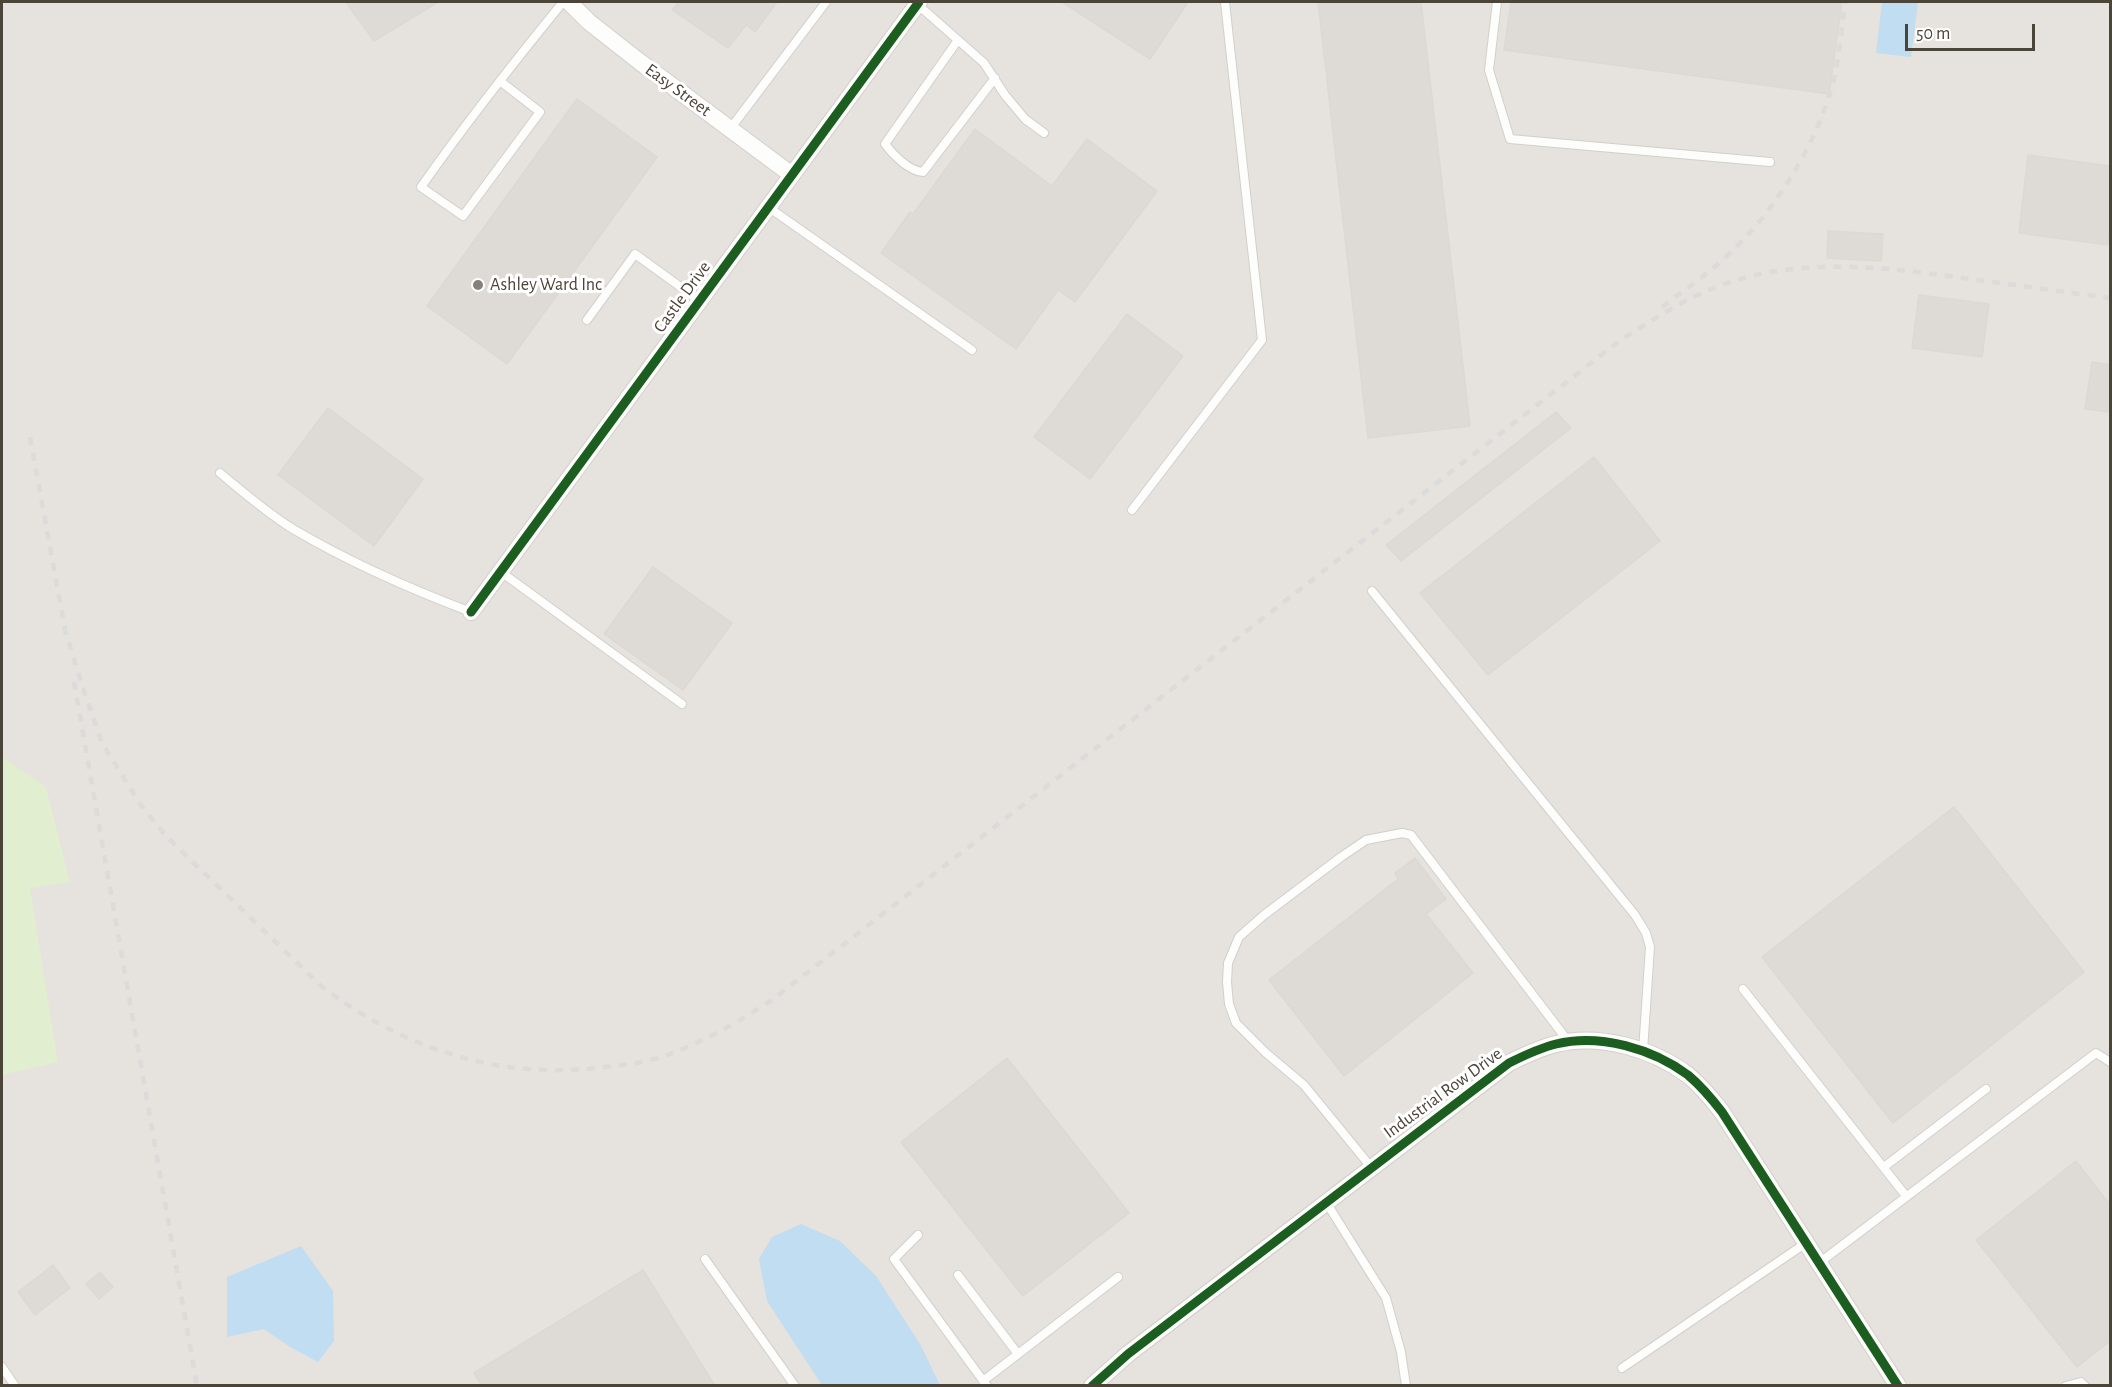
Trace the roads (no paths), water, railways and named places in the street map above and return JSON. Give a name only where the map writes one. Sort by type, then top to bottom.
[{"type":"street","name":"Easy Street","points":[[569,2],[606,36],[792,175]]},
{"type":"street","name":"Castle Drive","points":[[471,612],[918,3]]},
{"type":"street","name":"Industrial Row Drive","points":[[1092,1386],[1128,1354],[1509,1063],[1532,1051],[1569,1042],[1602,1042],[1643,1052],[1681,1071],[1706,1092],[1722,1112],[1898,1386]]},
{"type":"lane","points":[[500,81],[540,112],[463,216],[421,187],[500,81],[563,2]]},
{"type":"lane","points":[[730,129],[826,2]]},
{"type":"lane","points":[[1132,510],[1262,340],[1225,2]]},
{"type":"lane","points":[[1497,2],[1489,70],[1510,139],[1770,162]]},
{"type":"lane","points":[[918,3],[984,63],[1024,119],[1044,133]]},
{"type":"lane","points":[[958,39],[885,144],[892,153],[917,172],[923,172],[995,78]]},
{"type":"lane","points":[[768,207],[972,350]]},
{"type":"lane","points":[[587,320],[635,254],[700,301]]},
{"type":"lane","points":[[220,473],[292,528],[413,590],[471,612]]},
{"type":"lane","points":[[501,572],[682,704]]},
{"type":"lane","points":[[1372,591],[1569,832],[1635,915],[1646,933],[1650,946],[1650,965],[1643,1052]]},
{"type":"lane","points":[[1371,1167],[1304,1085],[1266,1053],[1236,1023],[1229,1004],[1227,982],[1228,963],[1239,937],[1281,902],[1366,840],[1402,833],[1412,836],[1569,1042]]},
{"type":"lane","points":[[1743,989],[1906,1196]]},
{"type":"lane","points":[[1819,1263],[2096,1053],[2110,1062]]},
{"type":"lane","points":[[1884,1167],[1986,1089]]},
{"type":"lane","points":[[1326,1202],[1386,1298],[1401,1352],[1406,1386]]},
{"type":"lane","points":[[918,1235],[894,1259],[985,1383],[1018,1354],[1118,1277]]},
{"type":"lane","points":[[1622,1368],[1806,1243]]},
{"type":"lane","points":[[705,1259],[795,1386]]},
{"type":"lane","points":[[957,1275],[1018,1354]]},
{"type":"lane","points":[[2,1367],[15,1386]]},
{"type":"lane","points":[[2066,1386],[2081,1382],[2085,1386]]},
{"type":"water","points":[[1882,2],[1918,2],[1911,57],[1876,53]]},
{"type":"water","points":[[801,1224],[840,1241],[876,1276],[920,1344],[940,1385],[822,1385],[767,1301],[759,1259],[772,1237]]},
{"type":"water","points":[[301,1246],[333,1291],[334,1341],[318,1362],[290,1347],[264,1329],[227,1337],[227,1277]]},
{"type":"railway","points":[[1662,307],[1727,256],[1759,222],[1788,182],[1812,140],[1832,85],[1845,2]]},
{"type":"railway","points":[[64,627],[102,743],[140,804],[167,837],[320,985],[383,1026],[450,1054],[485,1063],[558,1070],[633,1064],[671,1054],[701,1041],[772,1000],[1618,342],[1703,292],[1734,281],[1792,269],[1852,267],[1911,271],[2110,298]]},
{"type":"railway","points":[[30,437],[66,635]]},
{"type":"railway","points":[[74,682],[197,1386]]},
{"type":"place","name":"Ashley Ward Inc","points":[[478,285]]}]
